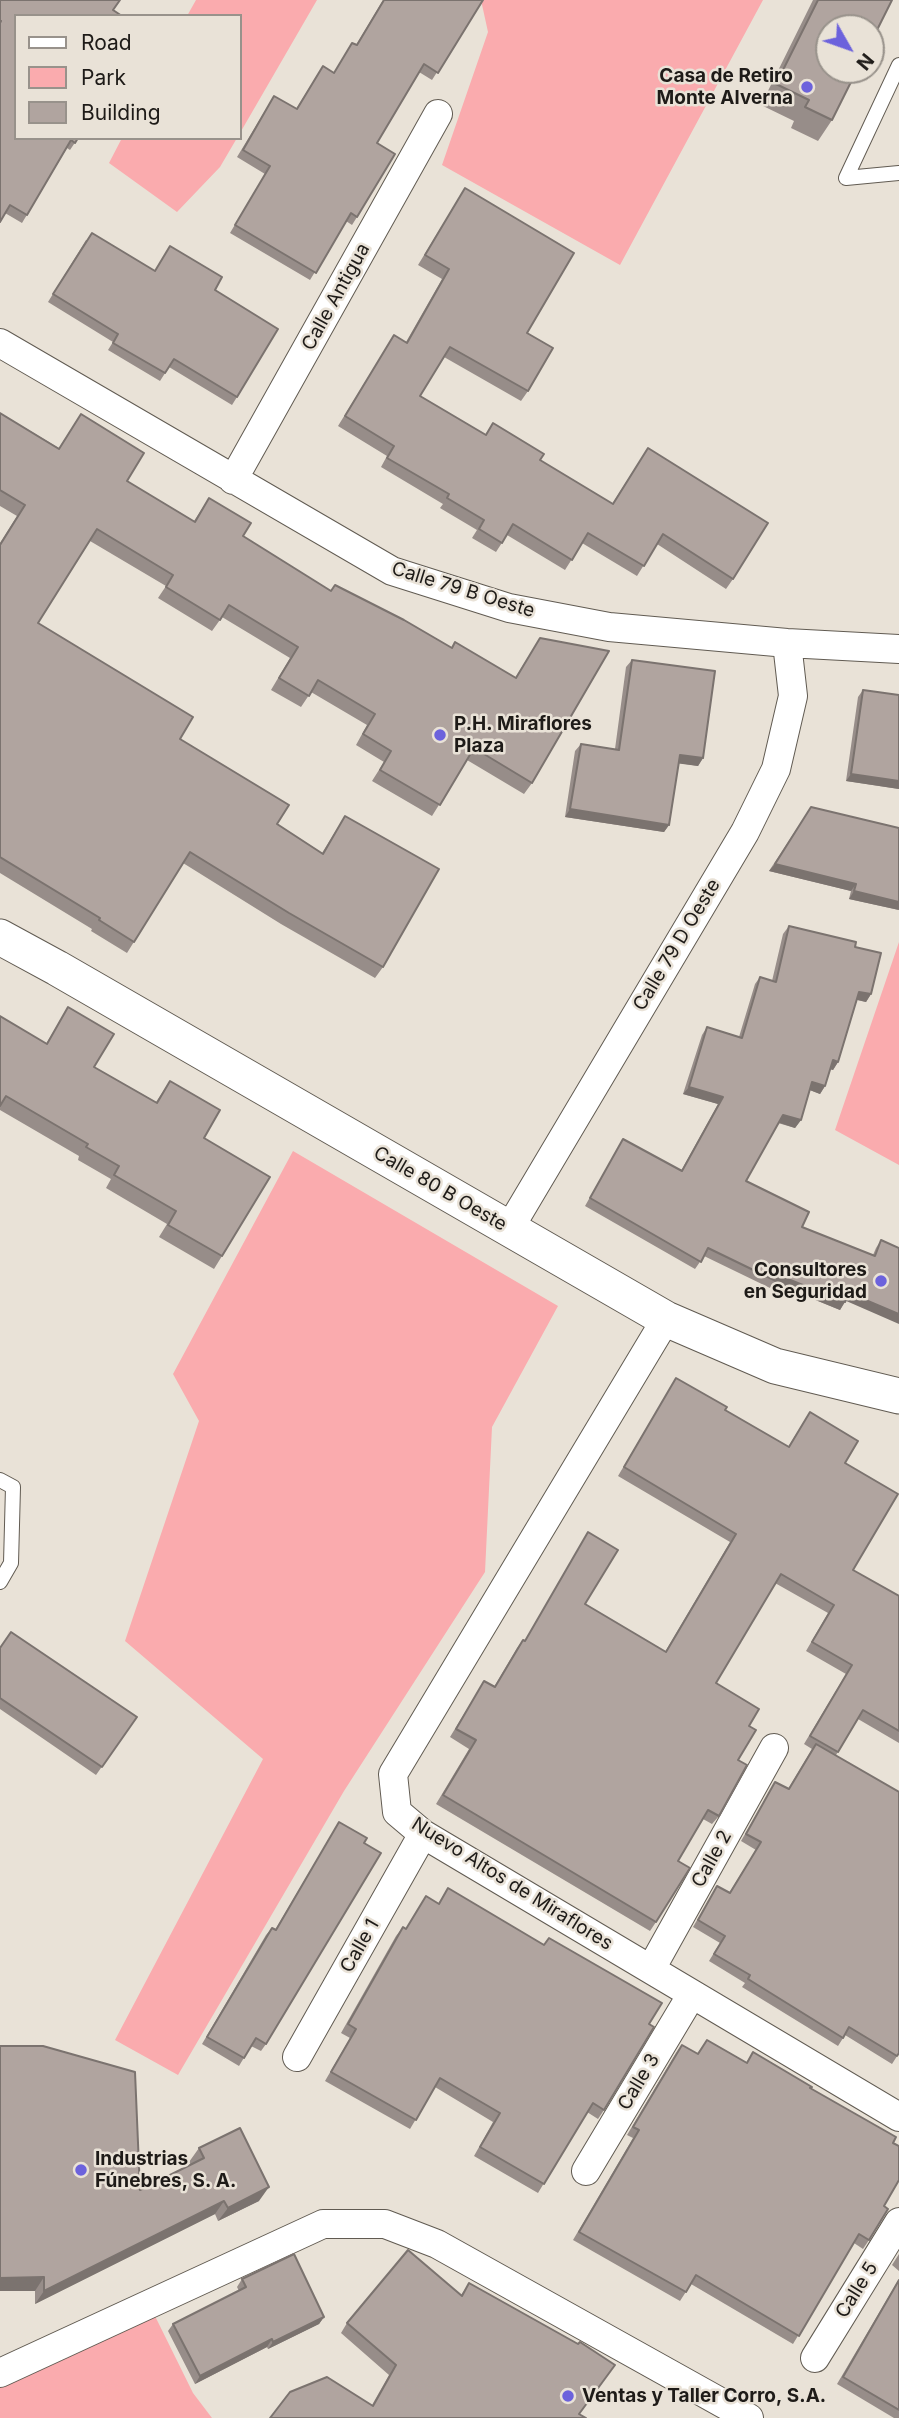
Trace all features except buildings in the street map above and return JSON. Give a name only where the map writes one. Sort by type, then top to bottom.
[{"type":"street","name":"Calle Antigua","points":[[233,480],[438,114]]},
{"type":"street","name":"Calle 79 B Oeste","points":[[0,343],[392,571],[509,608],[609,627],[787,643],[899,649]]},
{"type":"street","name":"Calle 79 D Oeste","points":[[509,1229],[745,832],[776,769],[793,696],[787,643]]},
{"type":"street","name":"Calle 80 B Oeste","points":[[0,937],[666,1319],[775,1366],[899,1396]]},
{"type":"street","name":"Nuevo Altos de Miraflores","points":[[666,1319],[393,1773],[397,1812],[423,1834],[899,2117]]},
{"type":"street","name":"Calle 2","points":[[651,1969],[774,1748]]},
{"type":"street","name":"Calle 1","points":[[297,2057],[423,1834]]},
{"type":"street","name":"Calle 3","points":[[586,2171],[692,1994]]},
{"type":"street","name":"Calle 5","points":[[815,2358],[899,2222]]},
{"type":"street","points":[[0,2373],[323,2224],[385,2224],[437,2244],[749,2418]]},
{"type":"lane","points":[[899,65],[846,178],[899,173]]},
{"type":"lane","points":[[0,1480],[13,1487],[11,1563],[0,1582]]},
{"type":"green space","points":[[196,0],[317,0],[242,130],[242,14],[188,14]]},
{"type":"green space","points":[[481,0],[763,0],[620,265],[442,165],[488,32]]},
{"type":"green space","points":[[121,140],[236,140],[220,167],[177,212],[109,163]]},
{"type":"green space","points":[[899,942],[899,1165],[835,1130]]},
{"type":"green space","points":[[293,1151],[558,1306],[492,1427],[485,1572],[344,1791],[178,2075],[115,2040],[263,1759],[125,1641],[199,1421],[173,1374]]},
{"type":"green space","points":[[154,2314],[193,2393],[212,2418],[0,2418],[0,2381]]},
{"type":"place","name":"Casa de Retiro Monte Alverna","points":[[807,87]]},
{"type":"place","name":"P.H. Miraflores Plaza","points":[[440,735]]},
{"type":"place","name":"Consultores en Seguridad","points":[[881,1281]]},
{"type":"place","name":"Industrias Fúnebres, S. A.","points":[[81,2170]]},
{"type":"place","name":"Ventas y Taller Corro, S.A.","points":[[568,2396]]}]
